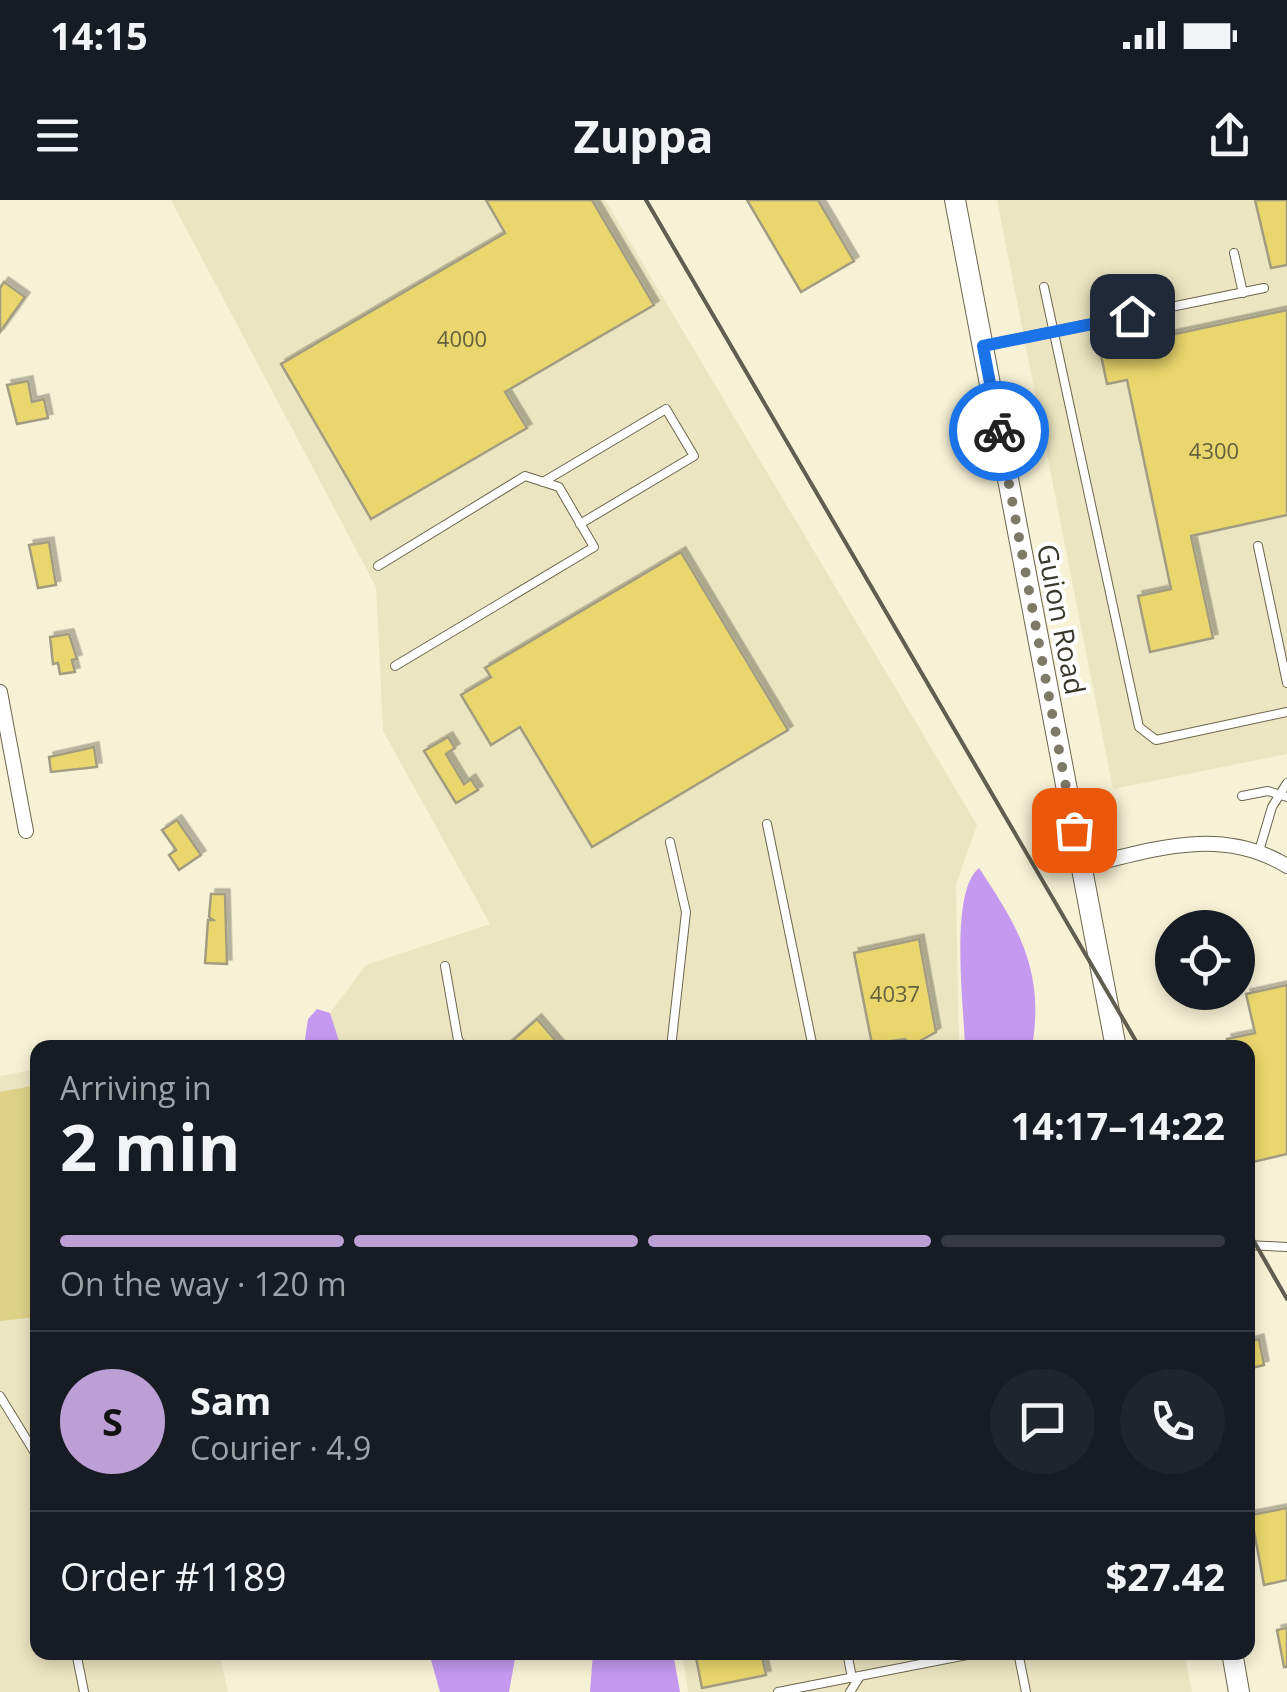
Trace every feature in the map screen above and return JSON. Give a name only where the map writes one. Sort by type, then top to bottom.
[{"type":"street","name":"Guion Road","points":[[955,200],[1114,1040]]},
{"type":"street","points":[[0,692],[26,832]]},
{"type":"street","points":[[1080,867],[1189,842],[1215,842],[1259,851],[1287,866]]},
{"type":"street","points":[[1233,1660],[1239,1692]]},
{"type":"lane","points":[[1234,253],[1243,293]]},
{"type":"lane","points":[[1044,287],[1139,728],[1156,740],[1287,712]]},
{"type":"lane","points":[[983,346],[1264,288]]},
{"type":"lane","points":[[543,482],[666,410],[694,456],[580,524]]},
{"type":"lane","points":[[378,566],[525,476],[560,487],[594,547],[395,666]]},
{"type":"lane","points":[[1258,546],[1287,682]]},
{"type":"lane","points":[[1259,851],[1287,783]]},
{"type":"lane","points":[[1242,796],[1284,795]]},
{"type":"lane","points":[[767,824],[811,1040]]},
{"type":"lane","points":[[670,842],[686,912],[671,1040]]},
{"type":"lane","points":[[444,966],[458,1040]]},
{"type":"lane","points":[[672,1030],[676,1040]]},
{"type":"lane","points":[[1255,1245],[1287,1247]]},
{"type":"lane","points":[[0,1396],[30,1445]]},
{"type":"lane","points":[[78,1660],[84,1692]]},
{"type":"lane","points":[[850,1692],[856,1677],[851,1660]]},
{"type":"lane","points":[[778,1692],[941,1660]]},
{"type":"lane","points":[[1020,1660],[1026,1692]]},
{"type":"shaded area","points":[[171,200],[605,200],[977,825],[956,884],[959,1040],[339,1040],[330,1013],[366,965],[490,924],[383,731],[376,587]]},
{"type":"shaded area","points":[[997,200],[1287,200],[1287,754],[1113,789]]},
{"type":"shaded area","points":[[979,868],[1017,931],[1035,996],[1033,1040],[965,1040],[961,925],[970,881]]},
{"type":"shaded area","points":[[317,1009],[330,1013],[339,1040],[305,1040],[308,1019]]},
{"type":"shaded area","points":[[30,1070],[30,1660],[221,1660],[228,1692],[0,1692],[0,1076]]},
{"type":"shaded area","points":[[30,1086],[30,1318],[0,1321],[0,1092]]},
{"type":"shaded area","points":[[431,1660],[515,1660],[509,1692],[440,1692]]},
{"type":"shaded area","points":[[592,1660],[674,1660],[680,1692],[590,1692]]},
{"type":"shaded area","points":[[683,1660],[1185,1660],[1192,1692],[688,1692]]},
{"type":"building","points":[[486,200],[592,200],[654,305],[505,392],[527,428],[371,519],[281,364],[505,233]]},
{"type":"building","points":[[747,200],[818,200],[854,261],[801,292]]},
{"type":"building","points":[[1255,200],[1287,200],[1287,265],[1271,268]]},
{"type":"building","points":[[4,282],[25,297],[0,332],[0,288]]},
{"type":"building","points":[[1287,310],[1287,515],[1191,536],[1213,638],[1150,652],[1138,596],[1171,589],[1127,380],[1107,384],[1100,350]]},
{"type":"building","points":[[28,381],[32,402],[44,399],[48,418],[17,424],[7,385]]},
{"type":"building","points":[[49,542],[56,585],[38,588],[29,545]]},
{"type":"building","points":[[681,552],[788,730],[592,847],[520,727],[491,745],[461,695],[491,677],[485,668]]},
{"type":"building","points":[[69,634],[77,659],[72,660],[75,672],[60,674],[58,663],[53,664],[50,637]]},
{"type":"building","points":[[448,737],[455,748],[446,754],[464,784],[471,779],[478,790],[456,803],[424,751]]},
{"type":"building","points":[[94,747],[97,767],[51,772],[49,757]]},
{"type":"building","points":[[177,820],[201,855],[179,870],[169,855],[176,850],[162,830]]},
{"type":"building","points":[[211,894],[225,894],[227,964],[205,963],[208,920],[213,920],[209,917]]},
{"type":"building","points":[[919,939],[936,1032],[922,1040],[871,1040],[854,953]]},
{"type":"building","points":[[1287,985],[1287,1154],[1255,1162],[1255,1040],[1227,1039],[1255,1033],[1250,1010],[1255,1010],[1255,992]]},
{"type":"building","points":[[537,1019],[555,1040],[513,1040]]},
{"type":"building","points":[[1259,1339],[1264,1365],[1255,1367],[1255,1340]]},
{"type":"building","points":[[1287,1508],[1287,1580],[1264,1585],[1255,1514]]},
{"type":"building","points":[[1287,1628],[1287,1667],[1284,1667],[1277,1630]]},
{"type":"building","points":[[697,1660],[763,1660],[766,1675],[702,1688]]},
{"type":"railway","points":[[646,200],[1135,1040]]},
{"type":"railway","points":[[1255,1243],[1287,1299]]},
{"type":"way so far","points":[[999,431],[1074,830]]},
{"type":"route","points":[[999,431],[983,346],[1132,316]]}]
